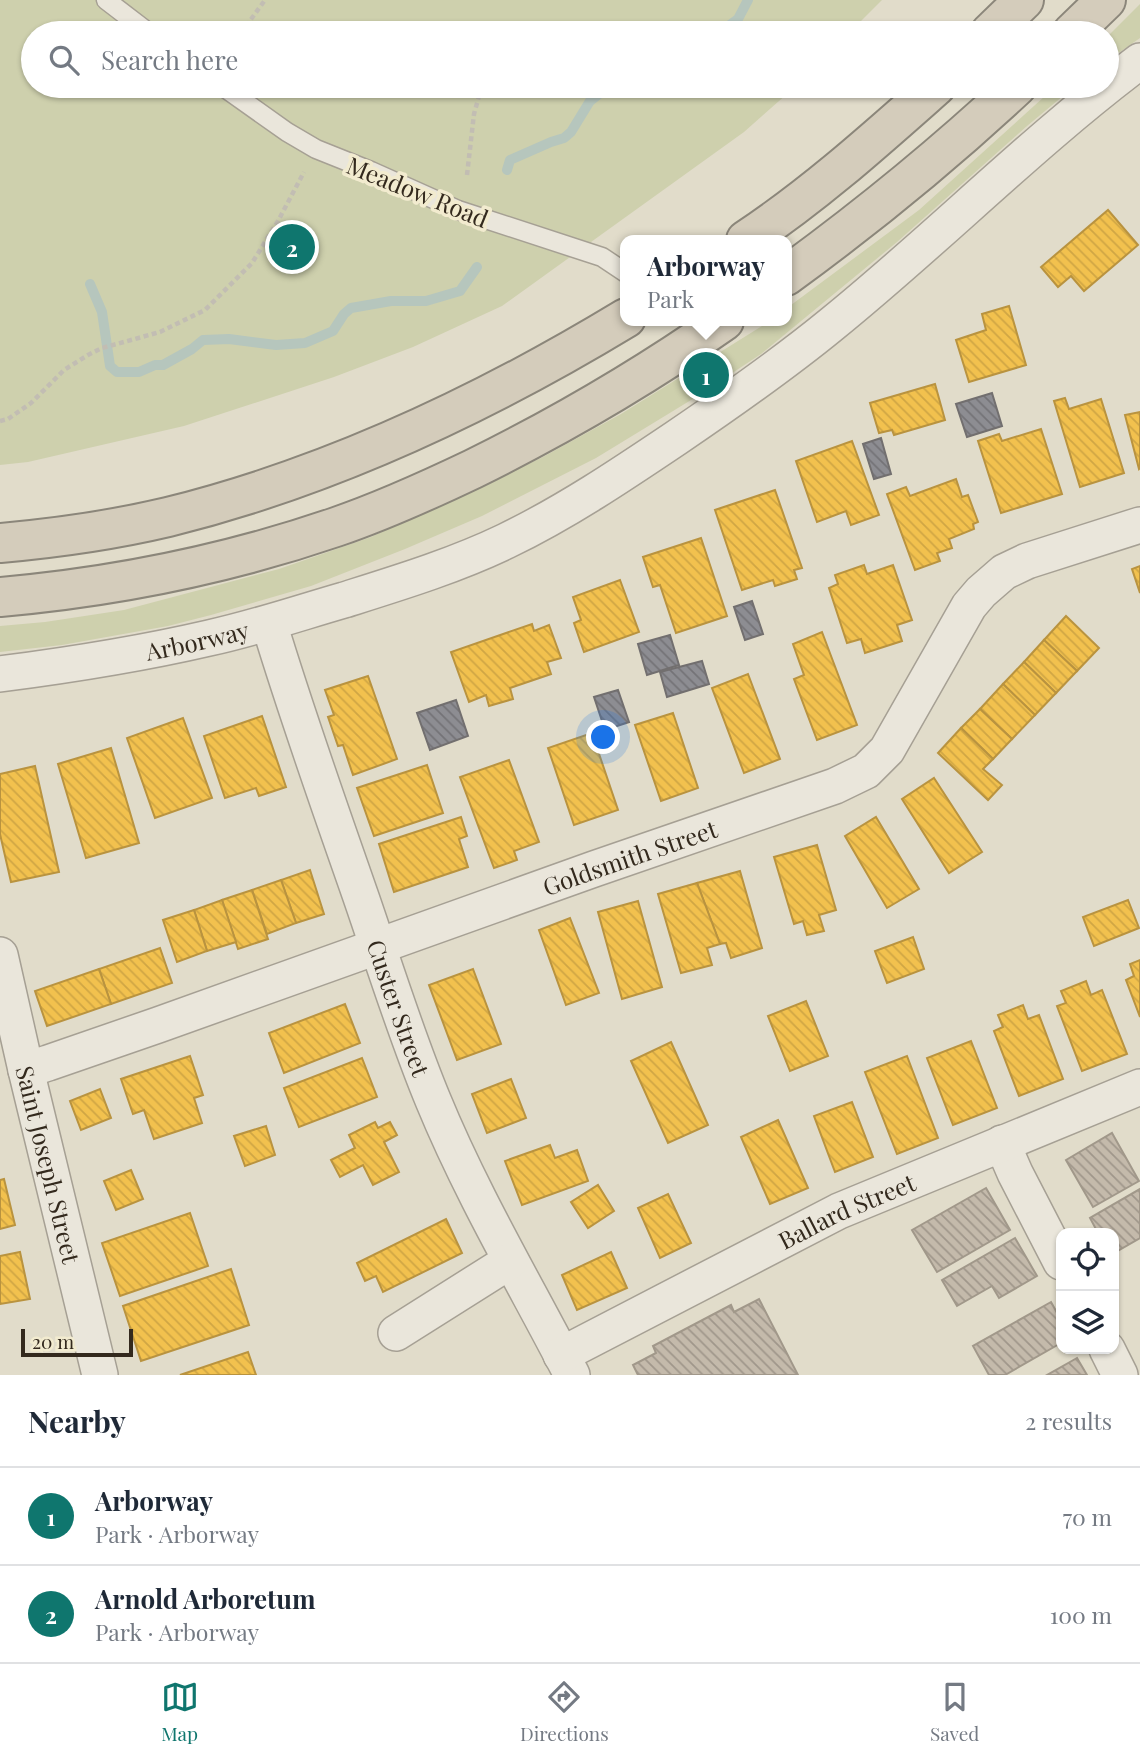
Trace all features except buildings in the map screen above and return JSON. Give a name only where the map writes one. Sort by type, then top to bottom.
[{"type":"highway","points":[[1002,21],[1024,0]]},
{"type":"highway","points":[[1084,21],[1106,0]]},
{"type":"highway","points":[[753,235],[841,169],[922,98]]},
{"type":"highway","points":[[792,272],[919,173],[1003,98]]},
{"type":"highway","points":[[0,543],[80,534],[168,517],[234,499],[322,469],[472,402],[620,321]]},
{"type":"highway","points":[[0,597],[88,587],[191,567],[259,551],[359,519],[525,443],[643,374],[716,326]]},
{"type":"street","name":"Arborway","points":[[1119,77],[1140,61]]},
{"type":"street","name":"Arborway","points":[[0,674],[162,649],[269,622],[447,565],[494,546],[566,509],[729,402],[831,326],[1092,98]]},
{"type":"street","name":"Goldsmith Street","points":[[26,1070],[852,779],[866,771],[887,750],[970,606],[981,592],[1004,572],[1027,561],[1140,524]]},
{"type":"street","name":"Custer Street","points":[[269,622],[301,724],[433,1100],[510,1261],[567,1365]]},
{"type":"street","name":"Saint Joseph Street","points":[[0,955],[100,1375]]},
{"type":"street","name":"Ballard Street","points":[[567,1365],[839,1211],[1140,1087]]},
{"type":"street","points":[[1002,1143],[1056,1252]]},
{"type":"street","points":[[396,1333],[510,1261]]},
{"type":"street","points":[[1110,1354],[1120,1375]]},
{"type":"lane","points":[[106,0],[133,21]]},
{"type":"lane","name":"Meadow Road","points":[[239,98],[316,149],[458,210],[602,257],[620,270]]},
{"type":"path","points":[[255,0],[259,8]]},
{"type":"path","points":[[250,21],[265,0]]},
{"type":"path","points":[[467,175],[478,98]]},
{"type":"path","points":[[0,421],[8,419],[31,403],[64,370],[88,355],[102,348],[160,332],[205,310],[252,263],[278,221],[316,149]]},
{"type":"green space","points":[[0,0],[882,0],[861,21],[21,21],[21,98],[782,98],[744,132],[502,306],[413,347],[334,377],[184,426],[28,462],[0,465]]},
{"type":"green space","points":[[1140,4],[1140,38],[1119,53],[1119,25]]},
{"type":"green space","points":[[1043,98],[1061,98],[897,242],[761,354],[596,458],[482,516],[311,586],[168,626],[62,645],[0,652],[0,626],[124,610],[279,569],[371,537],[541,458],[621,414],[762,326],[792,326],[792,304],[919,210]]},
{"type":"waterway","points":[[735,21],[748,0]]},
{"type":"waterway","points":[[507,170],[510,160],[564,138],[594,98]]},
{"type":"waterway","points":[[90,284],[102,312],[110,366],[117,372],[139,372],[155,365],[163,365],[203,340],[229,339],[276,345],[305,343],[333,331],[351,308],[391,301],[426,301],[460,291],[477,267]]},
{"type":"place","name":"Arnold Arboretum","points":[[292,247]]},
{"type":"place","name":"Arborway","points":[[706,375]]}]
